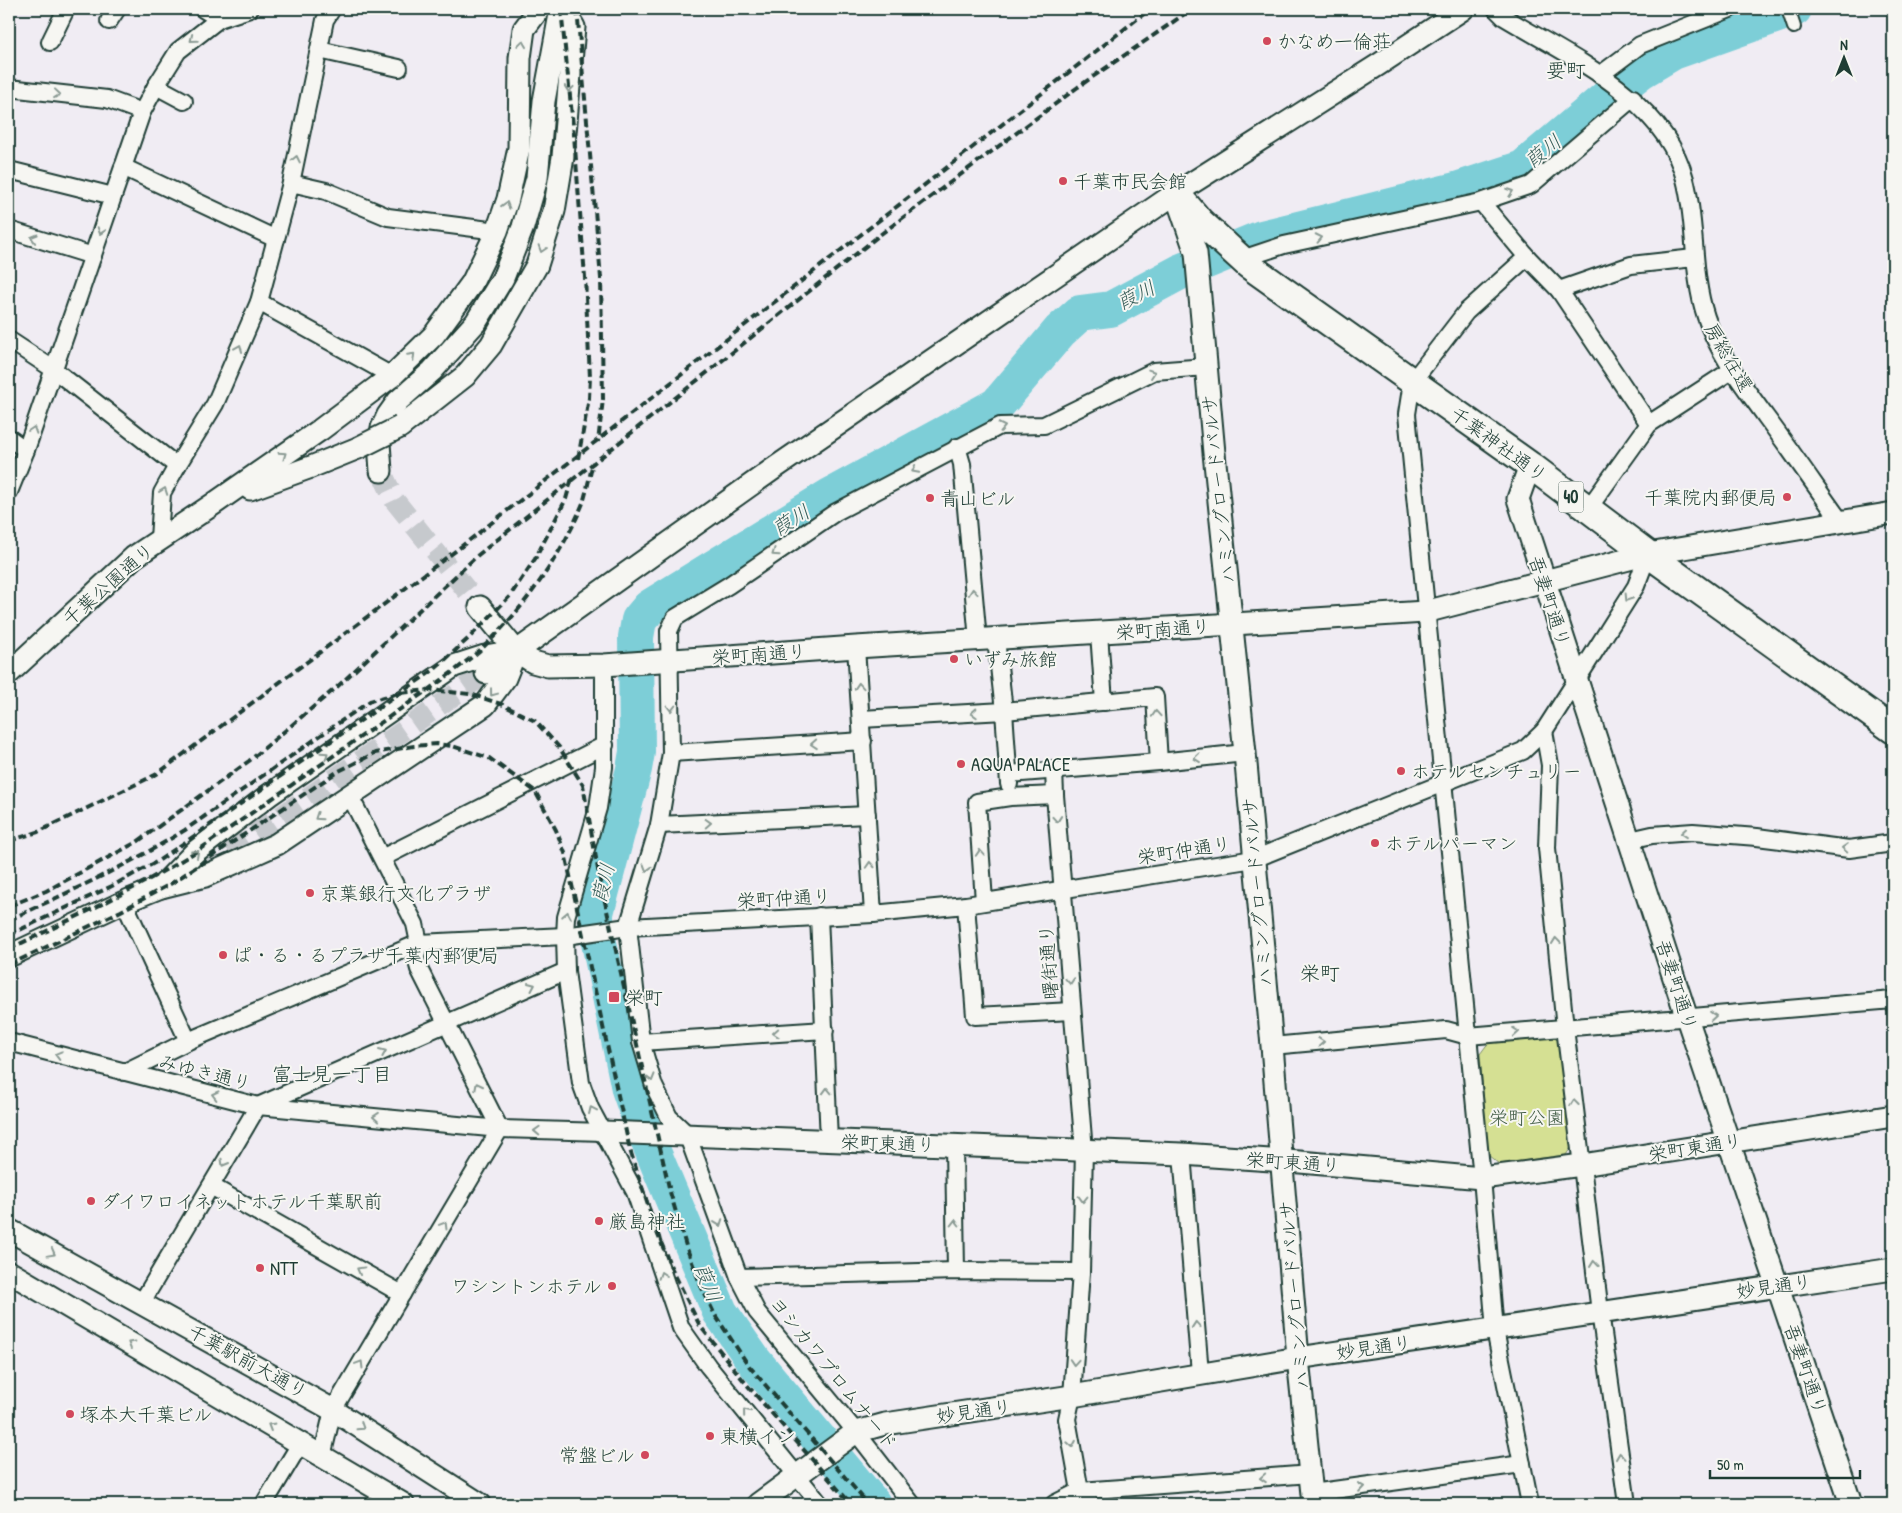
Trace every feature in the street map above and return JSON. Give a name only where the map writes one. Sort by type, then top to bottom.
[{"type":"main road","name":"40","points":[[1176,193],[1200,221],[1238,256]]},
{"type":"main road","name":"千葉神社通り","points":[[1238,256],[1893,730]]},
{"type":"street","points":[[50,42],[66,9]]},
{"type":"street","points":[[203,9],[219,19]]},
{"type":"street","points":[[9,492],[26,450],[142,112],[178,51],[219,19],[250,9]]},
{"type":"street","points":[[159,539],[162,493],[176,466],[215,404],[259,302],[291,183],[325,20],[332,9]]},
{"type":"street","points":[[539,9],[544,101]]},
{"type":"street","points":[[215,504],[320,430],[392,376],[434,335],[472,283],[497,231],[508,199],[519,148],[520,58],[524,29],[539,9]]},
{"type":"street","points":[[381,471],[379,443],[382,428],[388,414],[398,400],[432,371],[476,322],[503,278],[524,227],[537,178],[544,101],[562,9]]},
{"type":"street","points":[[215,504],[271,480],[311,467],[358,448],[400,427],[465,376],[491,345],[536,265],[554,211],[563,157],[574,27],[562,9]]},
{"type":"street","points":[[1500,13],[1518,9]]},
{"type":"street","points":[[1788,9],[1794,27]]},
{"type":"street","points":[[486,673],[776,467],[1176,193],[1378,65],[1458,10]]},
{"type":"street","points":[[1500,13],[1604,78],[1640,45],[1719,11]]},
{"type":"street","points":[[319,50],[399,68]]},
{"type":"street","name":"房総往還","points":[[1604,78],[1631,97],[1658,125],[1677,154],[1685,180],[1691,217],[1694,258],[1706,318],[1732,370],[1841,522]]},
{"type":"street","points":[[156,86],[184,100]]},
{"type":"street","points":[[9,88],[108,99],[142,112]]},
{"type":"street","points":[[1238,256],[1481,202],[1531,185],[1631,97]]},
{"type":"street","points":[[123,167],[276,239]]},
{"type":"street","points":[[9,170],[113,196]]},
{"type":"street","points":[[291,183],[326,192],[388,217],[497,231]]},
{"type":"street","name":"ハミングロードパルサ","points":[[1176,193],[1196,253],[1199,280],[1245,753],[1298,1358],[1312,1491]]},
{"type":"street","points":[[1481,202],[1527,257],[1559,290],[1649,424]]},
{"type":"street","points":[[9,230],[92,256]]},
{"type":"street","points":[[1527,257],[1466,312],[1412,382],[1407,414],[1482,1178],[1495,1330],[1530,1504]]},
{"type":"street","points":[[1559,290],[1632,265],[1694,258]]},
{"type":"street","points":[[259,302],[392,376]]},
{"type":"street","points":[[9,340],[53,369],[176,466]]},
{"type":"street","name":"ヨシカワプロムナード","points":[[912,1504],[856,1432],[757,1312],[739,1277],[687,1134],[669,1117],[654,1086],[641,1042],[620,928],[659,825],[671,753],[661,660],[669,631],[675,618],[729,585],[836,512],[957,446],[1000,426],[1044,424],[1154,371],[1206,367]]},
{"type":"street","points":[[1588,509],[1649,424],[1732,370]]},
{"type":"street","points":[[9,438],[26,450]]},
{"type":"street","points":[[957,446],[962,464],[987,640],[1004,711],[1010,797]]},
{"type":"street","name":"吾妻町通り","points":[[1530,466],[1518,500],[1576,681],[1851,1504]]},
{"type":"street","name":"千葉公園通り","points":[[9,673],[134,557],[215,504]]},
{"type":"street","points":[[1841,522],[1893,513]]},
{"type":"street","name":"栄町南通り","points":[[604,665],[856,647],[1425,612],[1648,554],[1841,522]]},
{"type":"street","name":"栄町仲通り","points":[[419,943],[564,936],[620,928],[873,914],[966,905],[1254,859],[1523,750],[1544,731],[1576,681],[1636,586],[1648,554]]},
{"type":"street","points":[[480,607],[516,651],[541,665],[604,665],[605,744],[604,767],[598,808],[566,917],[564,936],[566,971],[581,1084],[590,1108],[635,1192],[682,1328],[708,1366],[820,1504]]},
{"type":"street","points":[[1099,633],[1104,702]]},
{"type":"street","points":[[856,647],[873,914]]},
{"type":"street","points":[[9,956],[124,902],[161,887],[205,876],[277,844],[485,704],[505,678],[516,651]]},
{"type":"street","points":[[161,887],[196,851],[269,795],[454,666],[485,656],[516,651]]},
{"type":"street","points":[[861,719],[1004,711],[1154,697],[1159,762]]},
{"type":"street","points":[[1544,731],[1550,766],[1547,848],[1565,1028],[1600,1312],[1627,1504]]},
{"type":"street","points":[[671,753],[863,740]]},
{"type":"street","points":[[382,858],[605,744]]},
{"type":"street","points":[[1008,774],[1245,753]]},
{"type":"street","name":"曙街通り","points":[[1054,770],[1084,1151],[1081,1272],[1072,1396],[1067,1419],[1080,1491]]},
{"type":"street","points":[[322,1457],[333,1410],[500,1129],[419,969],[416,958],[419,943],[415,924],[350,796]]},
{"type":"street","points":[[984,901],[977,802],[1010,797],[1055,796]]},
{"type":"street","points":[[659,825],[867,815]]},
{"type":"street","points":[[1630,840],[1652,835],[1693,832],[1757,837],[1849,849],[1893,843]]},
{"type":"street","points":[[124,902],[188,1041]]},
{"type":"street","points":[[966,905],[975,1016],[1072,1010]]},
{"type":"street","points":[[819,916],[828,1140]]},
{"type":"street","points":[[125,1072],[188,1041],[419,943]]},
{"type":"street","points":[[142,1302],[258,1106],[566,971]]},
{"type":"street","points":[[1272,1046],[1446,1030],[1468,1036],[1893,1000]]},
{"type":"street","points":[[641,1042],[825,1030]]},
{"type":"street","name":"みゆき通り","points":[[9,1042],[258,1106],[500,1129],[604,1132]]},
{"type":"street","name":"栄町東通り","points":[[604,1132],[1182,1154],[1282,1160],[1482,1178],[1582,1165],[1893,1116]]},
{"type":"street","points":[[954,1145],[956,1271]]},
{"type":"street","points":[[1182,1154],[1200,1374]]},
{"type":"street","points":[[211,1186],[402,1294]]},
{"type":"street","name":"千葉駅前大通り","points":[[9,1230],[142,1302],[333,1410],[480,1504]]},
{"type":"street","name":"妙見通り","points":[[856,1432],[885,1424],[1072,1396],[1298,1358],[1893,1270]]},
{"type":"street","points":[[739,1277],[956,1271],[1081,1272]]},
{"type":"street","points":[[9,1272],[404,1504]]},
{"type":"street","points":[[758,1504],[856,1432]]},
{"type":"street","points":[[264,1504],[300,1444]]},
{"type":"street","points":[[1054,1504],[1080,1491],[1312,1491],[1522,1464]]},
{"type":"street","points":[[1080,1491],[1090,1504]]},
{"type":"green space","name":"栄町公園","points":[[1552,1037],[1560,1041],[1572,1146],[1566,1155],[1499,1164],[1488,1155],[1480,1054],[1489,1042]]},
{"type":"waterway","name":"葭川","points":[[873,1504],[754,1361],[720,1312],[641,1123],[629,1089],[596,928],[596,913],[637,752],[636,637],[639,620],[650,607],[830,496],[997,405],[1060,331],[1080,313],[1111,309],[1182,271],[1262,238],[1456,190],[1523,168],[1641,71],[1673,52],[1794,9]]},
{"type":"tunnel","points":[[381,471],[395,501],[480,607]]},
{"type":"tunnel","points":[[170,878],[211,860],[244,842],[486,673]]},
{"type":"railway","points":[[561,9],[574,135],[585,277],[590,377],[589,398],[578,459]]},
{"type":"railway","points":[[577,9],[601,278],[603,399],[598,442]]},
{"type":"railway","points":[[9,841],[38,832],[157,774],[458,549],[1150,9]]},
{"type":"railway","points":[[9,906],[46,891],[137,842],[249,761],[337,687],[478,555],[881,234],[1078,87],[1192,9]]},
{"type":"railway","points":[[9,949],[130,890],[200,849],[442,680],[478,652],[494,637],[524,602],[551,564],[583,503],[593,462]]},
{"type":"railway","points":[[9,935],[112,886],[158,861],[435,669],[510,596],[535,559],[566,499],[572,478]]},
{"type":"railway","points":[[9,920],[164,843],[370,701],[398,693],[430,690],[470,694],[501,704],[535,721],[559,747],[583,785],[599,875],[670,1192],[686,1246],[701,1286],[715,1315],[749,1366],[868,1504]]},
{"type":"railway","points":[[9,965],[121,911],[172,883],[337,772],[375,753],[437,744],[452,746],[489,758],[535,791],[556,830],[565,853],[630,1150],[656,1230],[671,1267],[700,1326],[748,1386],[851,1504]]},
{"type":"place","name":"かなめ一倫荘","points":[[1267,41]]},
{"type":"place","name":"千葉市民会館","points":[[1063,181]]},
{"type":"place","name":"千葉院内郵便局","points":[[1787,497]]},
{"type":"place","name":"青山ビル","points":[[930,498]]},
{"type":"place","name":"いずみ旅館","points":[[954,659]]},
{"type":"place","name":"AQUA PALACE","points":[[961,764]]},
{"type":"place","name":"ホテルセンチュリー","points":[[1401,771]]},
{"type":"place","name":"ホテルパーマン","points":[[1375,843]]},
{"type":"place","name":"京葉銀行文化プラザ","points":[[310,893]]},
{"type":"place","name":"ぱ・る・るプラザ千葉内郵便局","points":[[223,955]]},
{"type":"place","name":"栄町","points":[[614,997]]},
{"type":"place","name":"ダイワロイネットホテル千葉駅前","points":[[91,1201]]},
{"type":"place","name":"厳島神社","points":[[599,1221]]},
{"type":"place","name":"NTT","points":[[260,1268]]},
{"type":"place","name":"ワシントンホテル","points":[[612,1286]]},
{"type":"place","name":"塚本大千葉ビル","points":[[70,1414]]},
{"type":"place","name":"東横イン","points":[[710,1436]]},
{"type":"place","name":"常盤ビル","points":[[645,1455]]},
{"type":"district","name":"要町","points":[[1566,70]]},
{"type":"district","name":"栄町","points":[[1320,973]]},
{"type":"district","name":"富士見一丁目","points":[[332,1074]]}]
